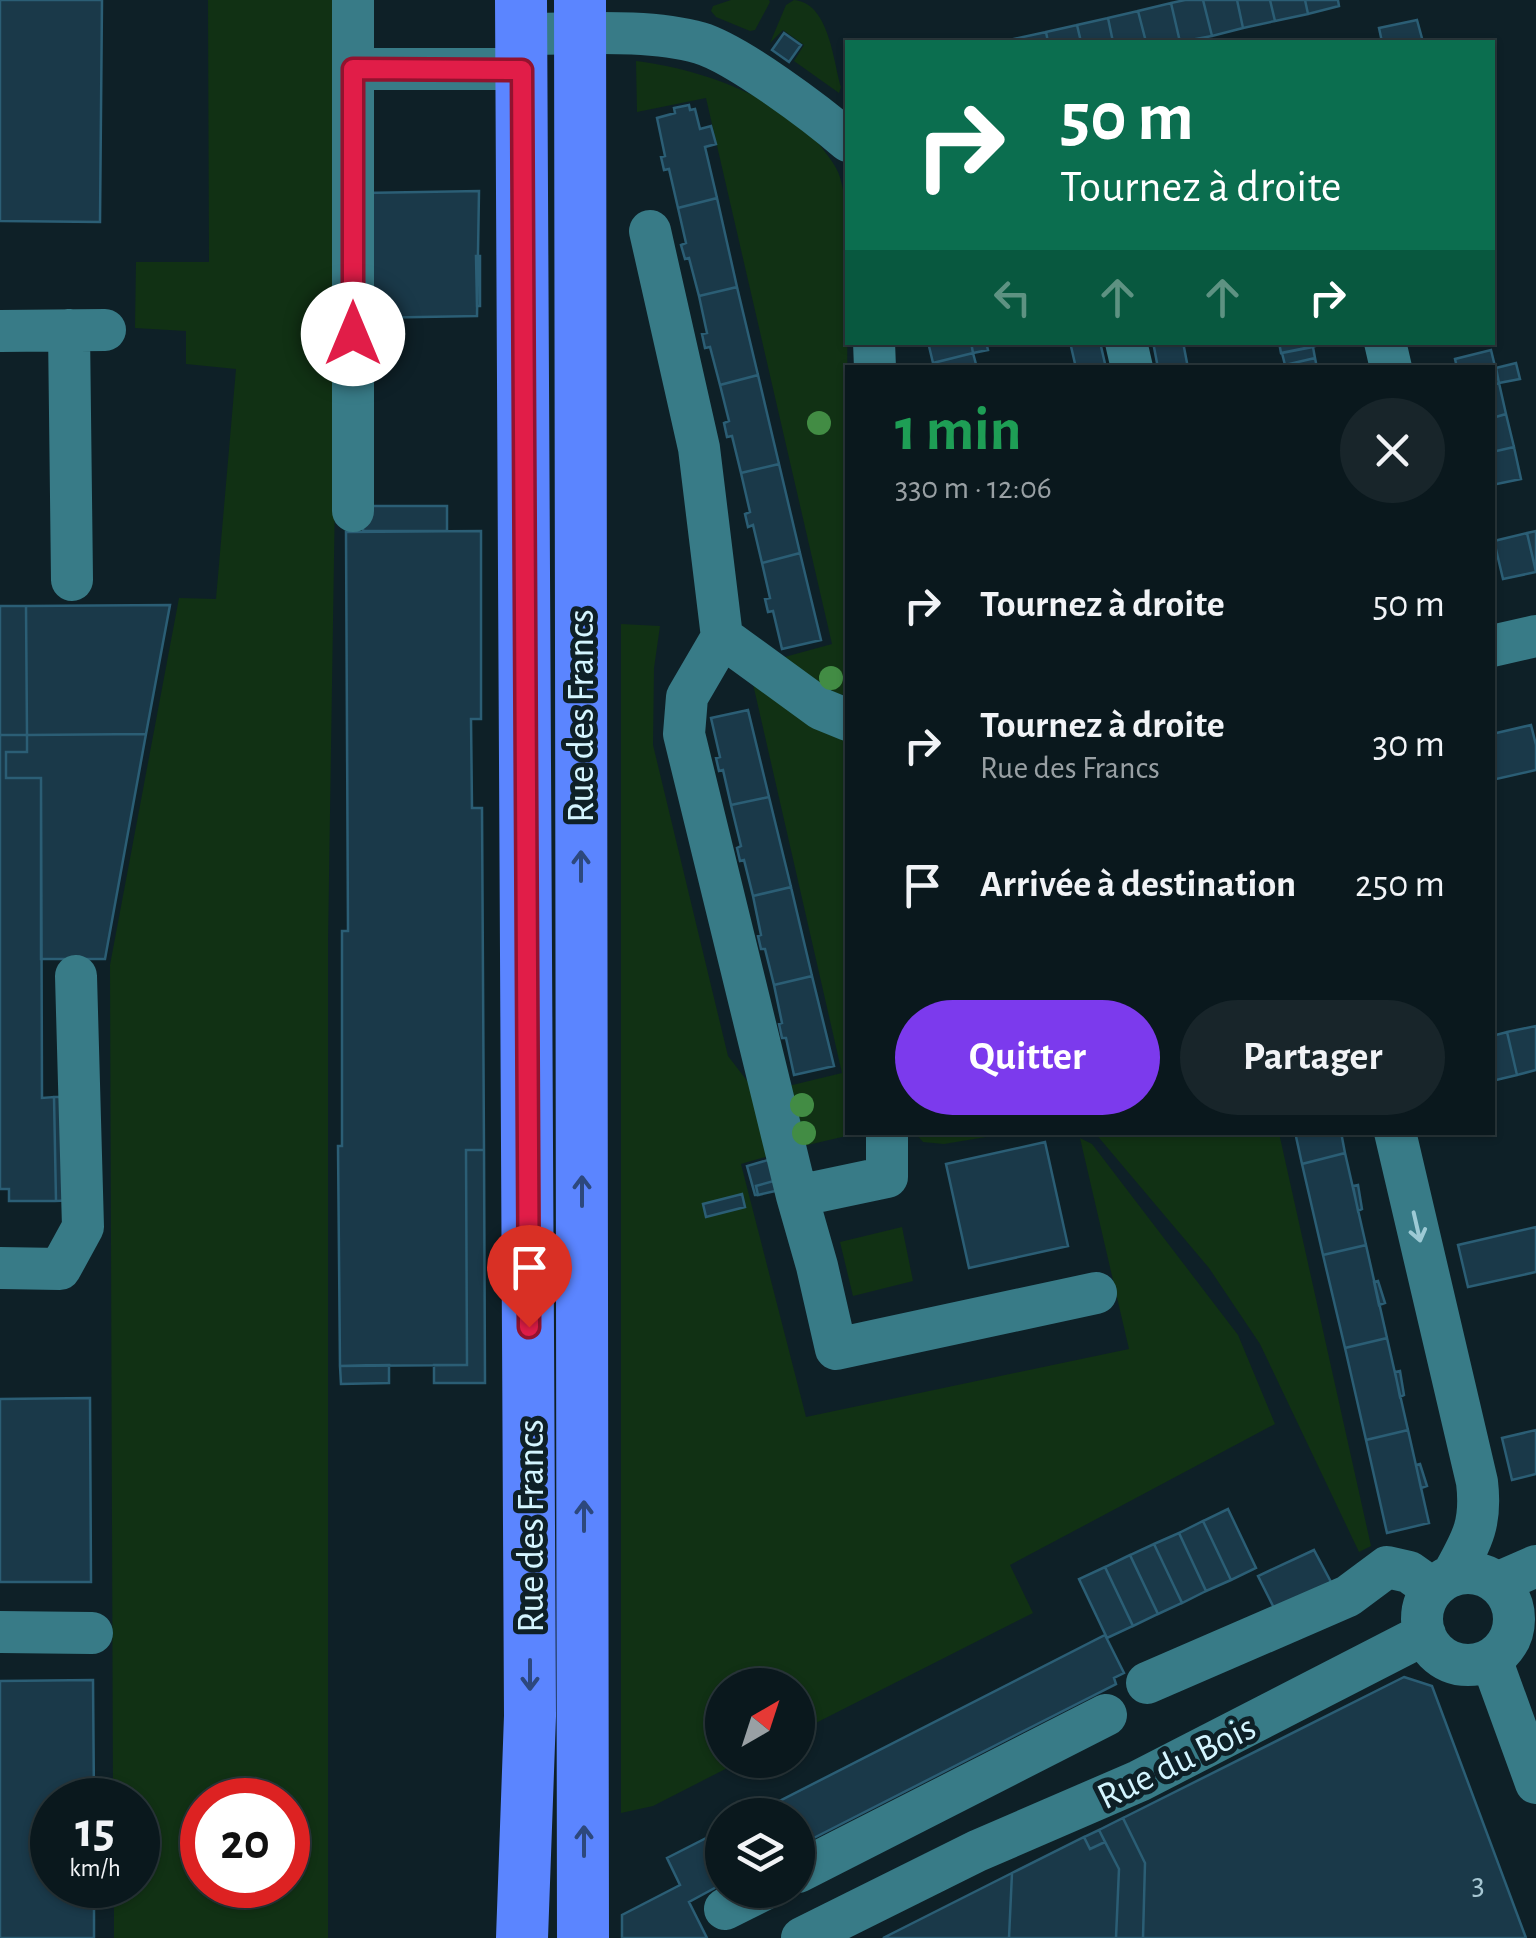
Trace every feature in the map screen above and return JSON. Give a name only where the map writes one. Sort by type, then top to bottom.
[{"type":"main road","name":"Rue des Francs","points":[[580,17],[583,1938]]},
{"type":"main road","name":"Rue des Francs","points":[[522,34],[530,1730],[522,1938]]},
{"type":"street","points":[[353,0],[353,511]]},
{"type":"street","points":[[353,69],[522,34],[580,17],[701,43],[752,71],[845,139]]},
{"type":"street","points":[[650,231],[702,462],[722,637],[686,697],[684,734],[836,1350],[1096,1292]]},
{"type":"street","points":[[0,331],[87,330],[72,580]]},
{"type":"street","points":[[1495,645],[1536,636]]},
{"type":"street","points":[[722,637],[820,708],[845,719]]},
{"type":"street","points":[[0,1268],[60,1269],[82,1227],[76,976]]},
{"type":"street","points":[[797,1196],[887,1177],[886,1135]]},
{"type":"street","points":[[1147,1683],[1348,1596],[1388,1568],[1442,1582],[1475,1573],[1497,1583],[1510,1601],[1514,1623],[1506,1644],[1491,1659],[1470,1665],[1448,1661],[1436,1652],[1425,1634],[1423,1611],[1442,1582],[1477,1528],[1480,1509],[1477,1482],[1396,1135]]},
{"type":"street","points":[[1497,1583],[1536,1566]]},
{"type":"street","points":[[0,1632],[92,1633]]},
{"type":"street","name":"Rue du Bois","points":[[802,1938],[1023,1830],[1138,1781],[1425,1634]]},
{"type":"street","points":[[1491,1659],[1536,1783]]},
{"type":"street","name":"Rue du Bois","points":[[815,1863],[1106,1715]]},
{"type":"street","points":[[894,1823],[924,1878]]},
{"type":"green space","points":[[208,0],[334,0],[335,494],[328,941],[328,1938],[114,1938],[114,1908],[160,1908],[160,1778],[113,1778],[110,965],[179,598],[216,599],[236,369],[186,364],[186,331],[135,328],[136,262],[209,262]]},
{"type":"green space","points":[[731,0],[770,2],[755,30],[750,31],[716,17],[711,11],[713,6]]},
{"type":"green space","points":[[794,0],[815,11],[828,34],[841,87],[839,93],[794,61],[804,45],[783,30],[770,43],[786,5]]},
{"type":"green space","points":[[636,61],[720,81],[775,108],[799,125],[819,145],[840,178],[845,203],[847,345],[845,695],[832,693],[781,658],[832,644],[706,98],[637,112]]},
{"type":"green space","points":[[621,624],[660,626],[654,668],[653,745],[728,1056],[748,1082],[772,1155],[741,1164],[806,1417],[1129,1349],[1080,1138],[1092,1144],[1238,1335],[1275,1424],[1010,1565],[1033,1613],[815,1723],[815,1668],[705,1668],[708,1778],[653,1806],[621,1813]]},
{"type":"green space","points":[[753,684],[845,738],[845,1135],[850,1135],[795,1148],[780,1088],[842,1073]]},
{"type":"green space","points":[[917,1135],[998,1135],[944,1144],[923,1142]]},
{"type":"green space","points":[[1097,1135],[1279,1135],[1371,1546],[1359,1552],[1260,1344],[1209,1268]]},
{"type":"green space","points":[[902,1227],[913,1281],[853,1296],[840,1242]]},
{"type":"building","points":[[0,0],[102,0],[100,222],[0,221]]},
{"type":"building","points":[[1203,0],[1212,36],[1180,40],[1171,3]]},
{"type":"building","points":[[1203,0],[1237,0],[1243,28],[1212,36]]},
{"type":"building","points":[[1237,0],[1270,0],[1275,21],[1243,28]]},
{"type":"building","points":[[1270,0],[1305,0],[1308,14],[1275,21]]},
{"type":"building","points":[[1305,0],[1338,0],[1339,6],[1308,14]]},
{"type":"building","points":[[1171,3],[1180,40],[1145,40],[1138,11]]},
{"type":"building","points":[[1138,11],[1145,40],[1113,40],[1108,18]]},
{"type":"building","points":[[1108,18],[1113,40],[1081,40],[1077,25]]},
{"type":"building","points":[[1417,20],[1422,40],[1382,40],[1379,28]]},
{"type":"building","points":[[1077,25],[1081,40],[1048,40],[1046,32]]},
{"type":"building","points":[[1046,32],[1048,40],[1014,40]]},
{"type":"building","points":[[784,33],[801,45],[789,62],[772,50]]},
{"type":"building","points":[[689,105],[690,110],[695,109],[700,129],[711,126],[716,144],[705,147],[717,198],[678,208],[669,169],[664,170],[657,118]]},
{"type":"building","points":[[479,191],[477,316],[365,318],[363,193]]},
{"type":"building","points":[[717,198],[737,287],[699,296],[689,258],[685,259],[681,245],[686,243],[678,208]]},
{"type":"building","points":[[476,256],[480,256],[480,306],[477,306]]},
{"type":"building","points":[[737,287],[758,375],[720,385],[710,347],[705,348],[702,334],[707,333],[699,296]]},
{"type":"building","points":[[929,345],[972,345],[973,353],[933,363]]},
{"type":"building","points":[[972,345],[987,345],[988,350],[973,353]]},
{"type":"building","points":[[1071,345],[1101,345],[1105,365],[1075,365]]},
{"type":"building","points":[[1154,345],[1184,345],[1187,365],[1157,365]]},
{"type":"building","points":[[1280,345],[1320,345],[1281,353]]},
{"type":"building","points":[[1313,347],[1315,358],[1285,365],[1282,353]]},
{"type":"building","points":[[1491,350],[1495,365],[1456,365],[1455,359]]},
{"type":"building","points":[[973,353],[976,365],[933,365]]},
{"type":"building","points":[[1315,358],[1316,365],[1285,365]]},
{"type":"building","points":[[1516,363],[1520,379],[1499,383],[1496,368]]},
{"type":"building","points":[[758,375],[779,464],[741,473],[732,436],[727,437],[724,423],[729,421],[720,385]]},
{"type":"building","points":[[1499,383],[1506,414],[1495,417],[1495,384]]},
{"type":"building","points":[[1506,414],[1514,447],[1495,451],[1495,417]]},
{"type":"building","points":[[1514,447],[1521,479],[1495,484],[1495,451]]},
{"type":"building","points":[[779,464],[800,553],[762,563],[753,525],[748,527],[745,514],[750,512],[741,473]]},
{"type":"building","points":[[363,506],[447,506],[447,531],[363,531]]},
{"type":"building","points":[[481,531],[481,719],[471,719],[472,808],[482,808],[484,1150],[466,1150],[467,1365],[340,1366],[338,1146],[342,1146],[342,931],[348,931],[346,532]]},
{"type":"building","points":[[1536,531],[1536,572],[1527,533]]},
{"type":"building","points":[[1527,533],[1536,572],[1503,579],[1495,541]]},
{"type":"building","points":[[800,553],[821,640],[782,649],[773,611],[768,612],[765,599],[770,598],[762,563]]},
{"type":"building","points":[[170,605],[146,734],[27,735],[26,606]]},
{"type":"building","points":[[0,606],[26,606],[27,735],[0,735]]},
{"type":"building","points":[[748,710],[769,797],[731,805],[723,770],[719,771],[716,758],[720,757],[711,718]]},
{"type":"building","points":[[1531,725],[1536,770],[1495,779],[1495,733]]},
{"type":"building","points":[[146,734],[105,959],[41,959],[41,778],[6,778],[6,752],[27,752],[27,735]]},
{"type":"building","points":[[0,735],[27,735],[27,752],[6,752],[6,778],[41,778],[42,1098],[54,1097],[56,1201],[9,1201],[9,1189],[0,1189]]},
{"type":"building","points":[[769,797],[791,887],[753,896],[744,860],[740,861],[737,848],[741,846],[731,805]]},
{"type":"building","points":[[791,887],[812,976],[774,985],[765,949],[761,949],[753,896]]},
{"type":"building","points":[[812,976],[834,1066],[794,1075],[786,1038],[782,1038],[774,985]]},
{"type":"building","points":[[1536,1026],[1536,1070],[1517,1075],[1507,1032]]},
{"type":"building","points":[[1507,1032],[1517,1075],[1495,1080],[1495,1035]]},
{"type":"building","points":[[54,1097],[75,1097],[77,1200],[56,1201]]},
{"type":"building","points":[[1296,1135],[1342,1135],[1345,1153],[1302,1164]]},
{"type":"building","points":[[1045,1142],[1068,1246],[969,1268],[946,1164]]},
{"type":"building","points":[[466,1150],[484,1150],[485,1383],[434,1383],[434,1365],[467,1365]]},
{"type":"building","points":[[1345,1153],[1366,1245],[1323,1255],[1302,1164]]},
{"type":"building","points":[[775,1158],[781,1179],[756,1186],[755,1195],[747,1166]]},
{"type":"building","points":[[781,1179],[784,1189],[758,1195],[756,1186]]},
{"type":"building","points":[[1358,1185],[1362,1209],[1358,1211],[1353,1186]]},
{"type":"building","points":[[742,1194],[745,1207],[706,1217],[703,1204]]},
{"type":"building","points":[[1536,1227],[1536,1272],[1468,1287],[1458,1245]]},
{"type":"building","points":[[1366,1245],[1387,1338],[1345,1348],[1323,1255]]},
{"type":"building","points":[[1378,1281],[1385,1303],[1379,1305],[1374,1282]]},
{"type":"building","points":[[1387,1338],[1408,1430],[1366,1440],[1345,1348]]},
{"type":"building","points":[[389,1365],[389,1383],[341,1384],[340,1366]]},
{"type":"building","points":[[1400,1371],[1404,1395],[1400,1397],[1395,1372]]},
{"type":"building","points":[[90,1398],[91,1582],[0,1582],[0,1399]]},
{"type":"building","points":[[1408,1430],[1429,1523],[1387,1533],[1366,1440]]},
{"type":"building","points":[[1536,1430],[1536,1474],[1512,1480],[1502,1438]]},
{"type":"building","points":[[1420,1464],[1427,1486],[1421,1488],[1416,1465]]},
{"type":"building","points":[[1228,1509],[1256,1568],[1231,1580],[1203,1521]]},
{"type":"building","points":[[1203,1521],[1231,1580],[1206,1591],[1179,1533]]},
{"type":"building","points":[[1179,1533],[1206,1591],[1182,1603],[1154,1544]]},
{"type":"building","points":[[1154,1544],[1182,1603],[1158,1614],[1130,1555]]},
{"type":"building","points":[[1314,1550],[1331,1582],[1276,1612],[1258,1576]]},
{"type":"building","points":[[1130,1555],[1158,1614],[1133,1626],[1105,1567]]},
{"type":"building","points":[[1105,1567],[1133,1626],[1107,1638],[1079,1579]]},
{"type":"building","points":[[1105,1635],[1124,1673],[1114,1678],[1116,1684],[815,1837],[815,1798],[785,1798]]},
{"type":"building","points":[[1404,1677],[1432,1686],[1526,1938],[1143,1938],[1145,1863],[1123,1818]]},
{"type":"building","points":[[93,1680],[94,1778],[30,1778],[30,1908],[94,1908],[94,1938],[0,1938],[0,1681]]},
{"type":"building","points":[[1123,1818],[1145,1863],[1143,1938],[1116,1938],[1119,1869],[1099,1830]]},
{"type":"building","points":[[1099,1830],[1105,1842],[1090,1849],[1084,1837]]},
{"type":"building","points":[[1084,1837],[1090,1849],[1105,1842],[1119,1869],[1116,1938],[1009,1938],[1012,1873]]},
{"type":"building","points":[[705,1839],[705,1893],[689,1902],[707,1938],[622,1938],[622,1915],[680,1885],[667,1858]]},
{"type":"building","points":[[1012,1873],[1009,1938],[883,1938]]},
{"type":"route","points":[[353,334],[353,69],[522,70],[529,1327]]}]
